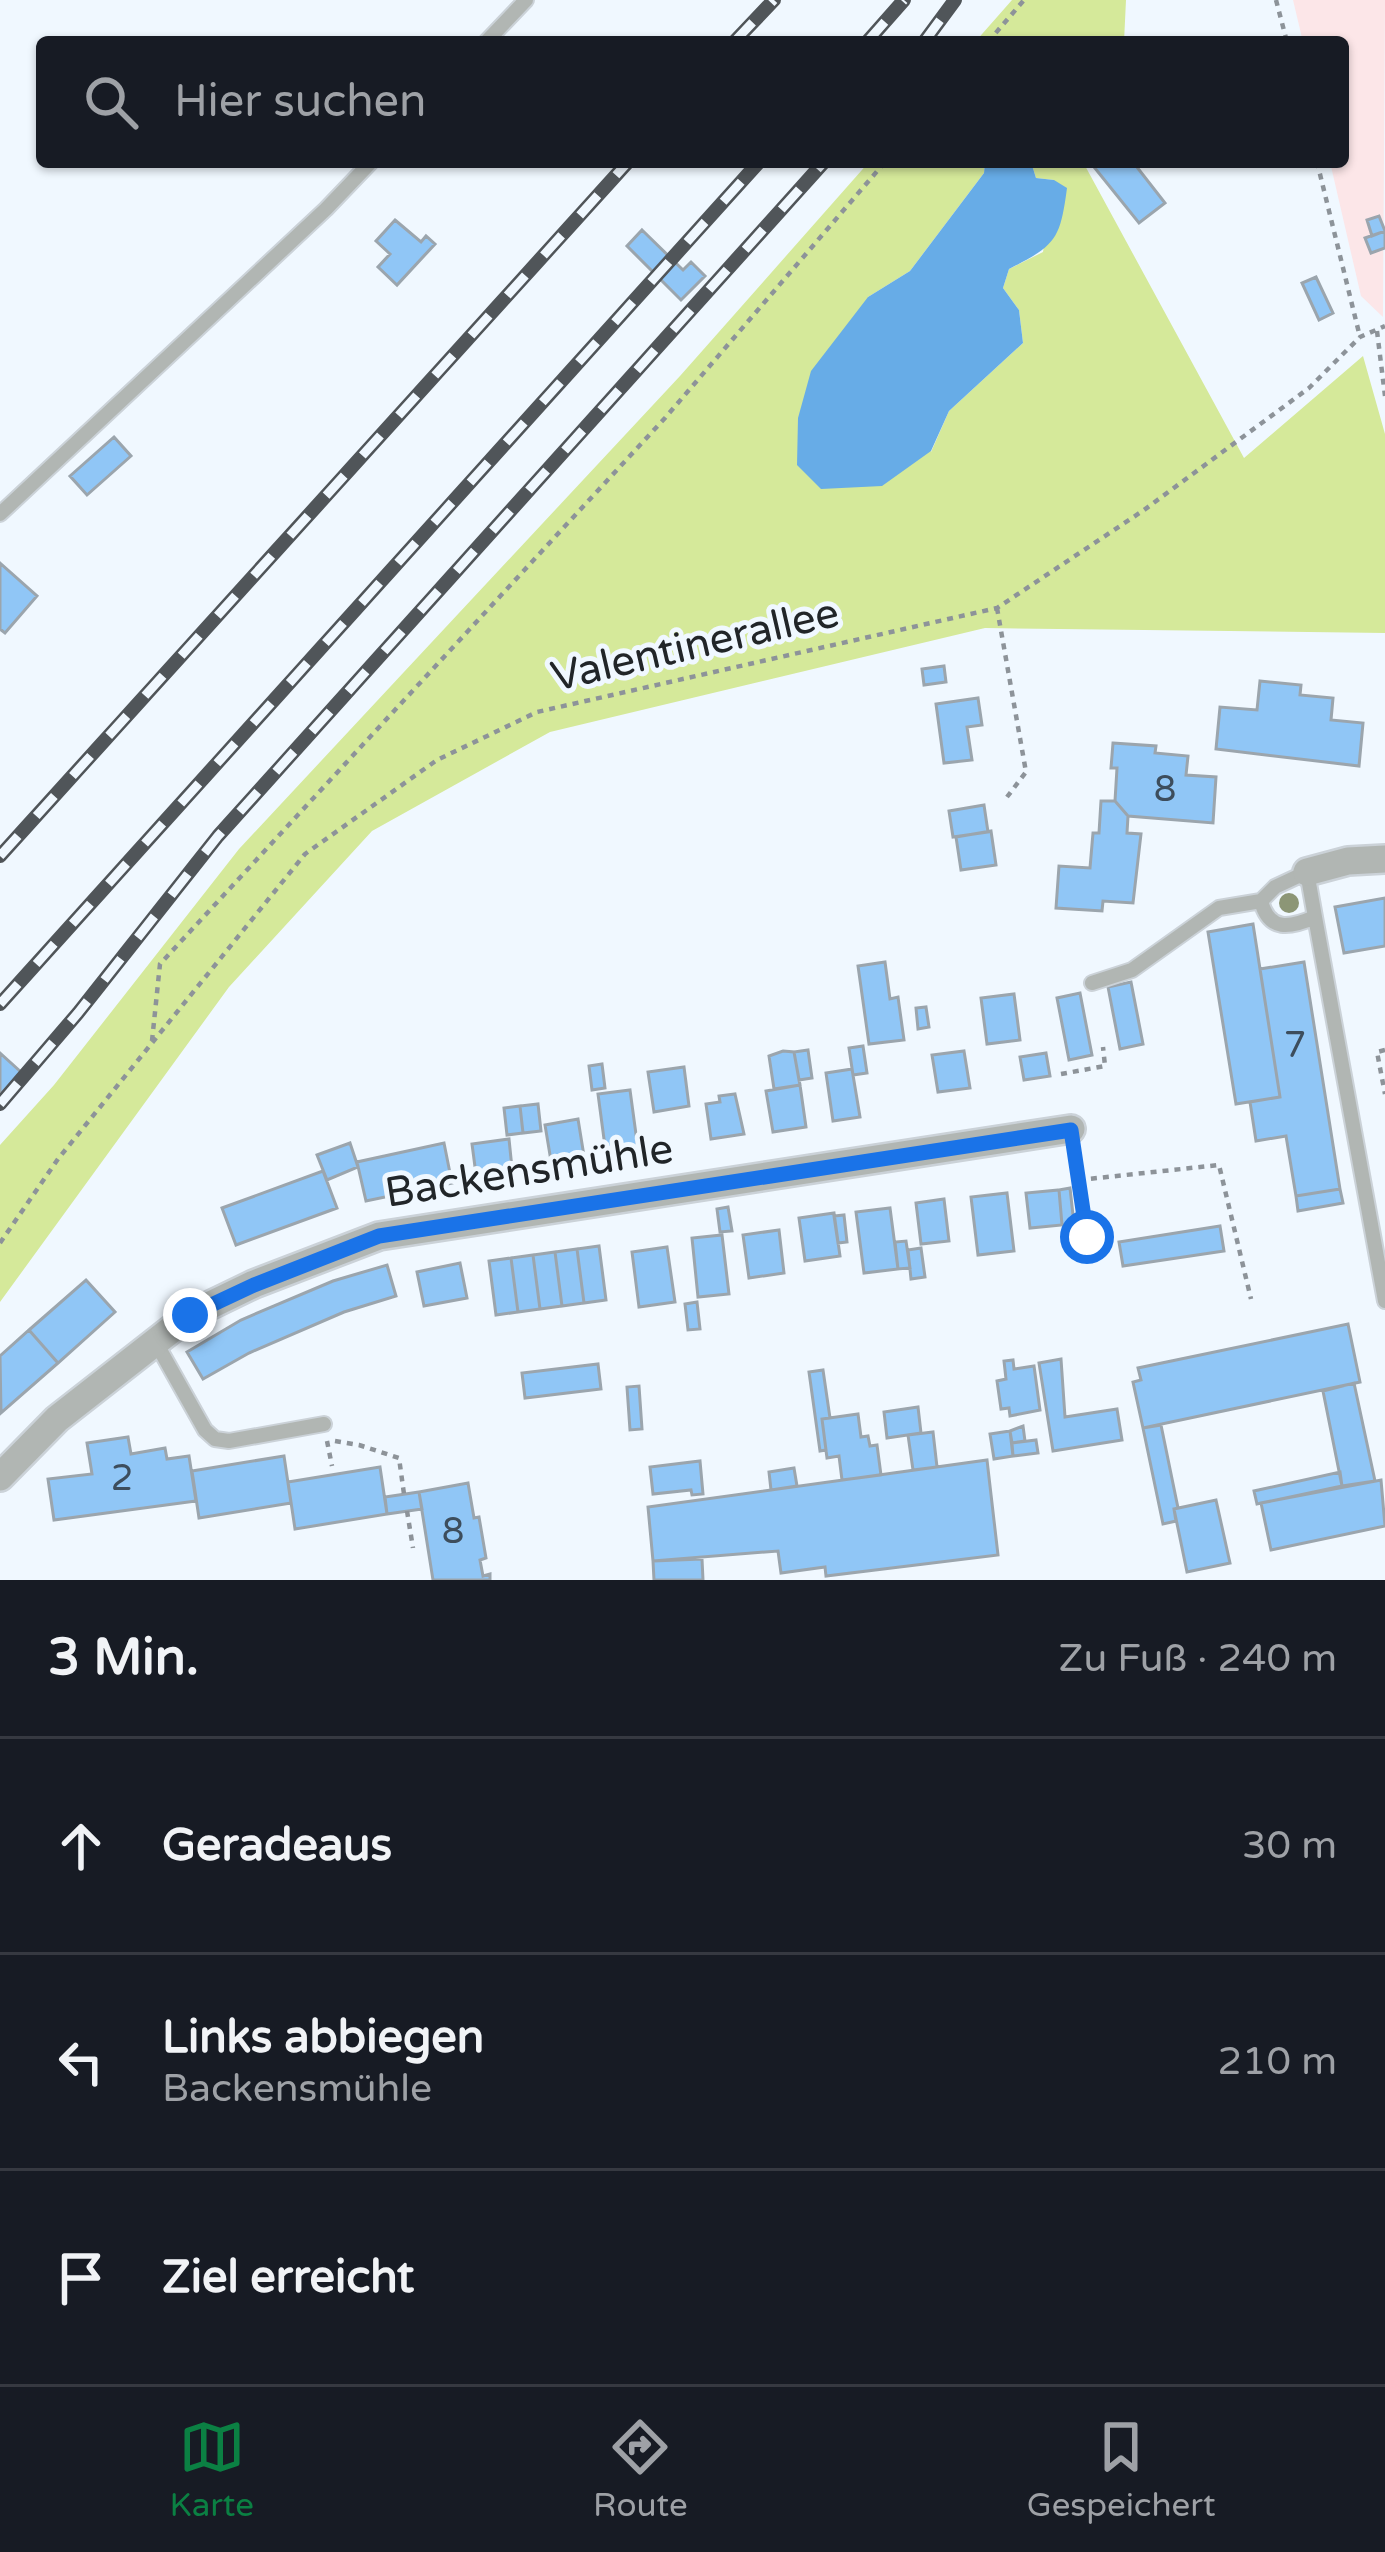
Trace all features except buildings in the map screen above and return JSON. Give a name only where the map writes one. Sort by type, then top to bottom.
[{"type":"street","points":[[1307,872],[1348,861],[1385,859]]},
{"type":"street","name":"Backensmühle","points":[[0,1477],[58,1419],[190,1315],[379,1236],[1071,1130]]},
{"type":"lane","points":[[492,36],[526,0]]},
{"type":"lane","points":[[0,514],[365,168]]},
{"type":"lane","points":[[1092,982],[1132,970],[1219,908],[1261,901],[1275,887],[1307,872],[1385,1301]]},
{"type":"lane","points":[[1261,901],[1264,915],[1276,926],[1293,926],[1315,917]]},
{"type":"lane","points":[[154,1341],[205,1430],[215,1439],[326,1432]]},
{"type":"path","points":[[993,36],[1024,0]]},
{"type":"path","points":[[1276,0],[1285,36]]},
{"type":"path","points":[[152,1041],[160,964],[665,418],[880,168]]},
{"type":"path","points":[[1318,168],[1360,337],[1385,326]]},
{"type":"path","points":[[1377,331],[1385,396]]},
{"type":"path","name":"Valentinerallee","points":[[0,1243],[58,1159],[305,854],[437,760],[537,712],[997,608],[1144,510],[1291,401],[1360,337]]},
{"type":"path","points":[[997,608],[1026,772],[1006,797]]},
{"type":"path","points":[[1061,1074],[1105,1066],[1103,1047]]},
{"type":"path","points":[[1385,1050],[1377,1052],[1385,1094]]},
{"type":"path","points":[[1071,1130],[1087,1237]]},
{"type":"path","points":[[1078,1180],[1219,1165],[1251,1299]]},
{"type":"path","points":[[326,1432],[399,1458],[404,1494]]},
{"type":"path","points":[[407,1511],[413,1548]]},
{"type":"shaded area","points":[[1293,0],[1385,0],[1383,317],[1361,296],[1331,168],[1349,168],[1349,36],[1302,36]]},
{"type":"green space","points":[[1012,0],[1126,0],[1124,36],[980,36]]},
{"type":"green space","points":[[864,168],[984,168],[910,271],[868,297],[931,452],[949,411],[1023,343],[1019,310],[1003,288],[1009,269],[1043,252],[1054,180],[1036,178],[1033,168],[1086,168],[1244,458],[1363,356],[1385,434],[1385,633],[985,628],[550,732],[372,831],[229,987],[0,1302],[0,1145],[54,1085],[239,849],[680,376]]},
{"type":"water","points":[[984,168],[1033,168],[1036,178],[1054,180],[1067,188],[1053,239],[1009,269],[1003,288],[1019,310],[1023,343],[949,411],[931,451],[882,486],[821,489],[797,465],[798,418],[811,371],[868,297],[910,271]]},
{"type":"railway","points":[[740,36],[774,0]]},
{"type":"railway","points":[[872,36],[904,0]]},
{"type":"railway","points":[[928,36],[955,0]]},
{"type":"railway","points":[[0,856],[623,168]]},
{"type":"railway","points":[[0,1004],[754,168]]},
{"type":"railway","points":[[0,1104],[218,836],[819,168]]},
{"type":"route","points":[[190,1315],[379,1236],[1071,1130],[1087,1237]]}]
